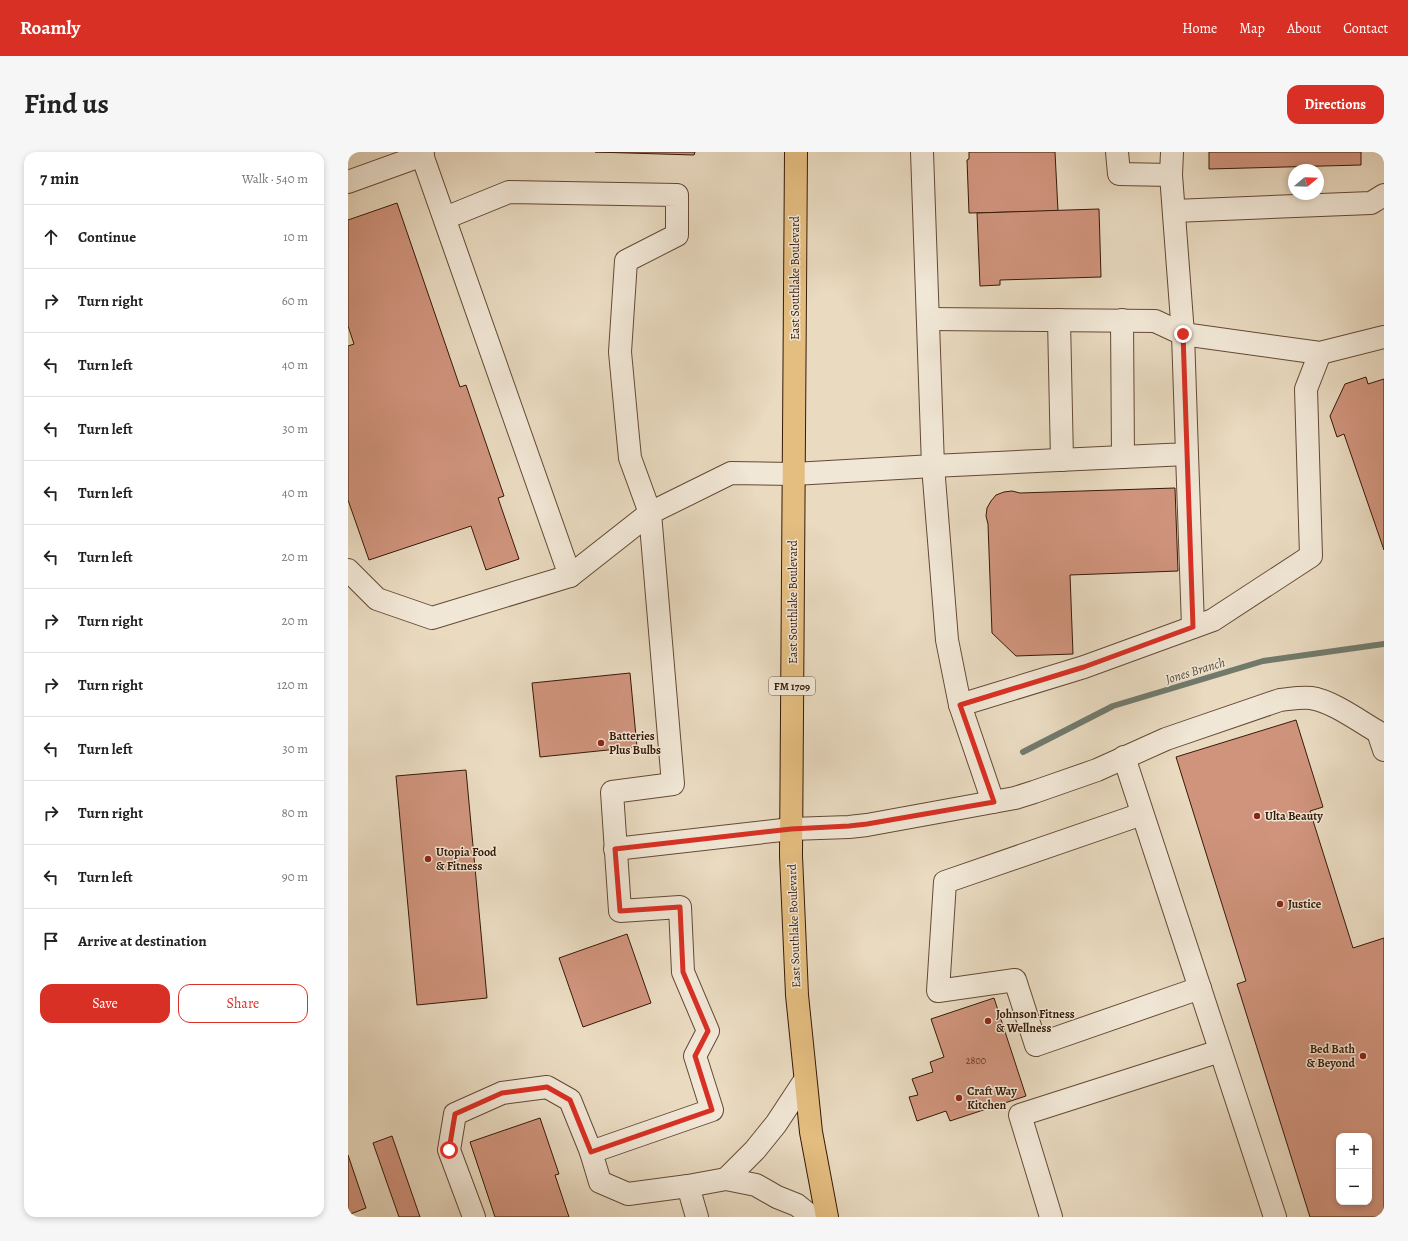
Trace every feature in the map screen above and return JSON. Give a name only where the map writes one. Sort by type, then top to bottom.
[{"type":"main road","name":"East Southlake Boulevard","points":[[796,152],[790,856],[797,995],[805,1080],[811,1132],[827,1217]]},
{"type":"lane","points":[[922,152],[933,466],[946,640],[960,705],[994,802]]},
{"type":"lane","points":[[1117,152],[1119,174],[1171,175]]},
{"type":"lane","points":[[1172,152],[1171,175],[1183,334],[1193,627]]},
{"type":"lane","points":[[348,182],[422,154],[570,576]]},
{"type":"lane","points":[[445,218],[509,192],[677,195],[677,235],[626,261],[620,352],[630,458],[650,513],[673,784],[612,792],[620,911],[680,907],[683,972],[708,1031],[695,1056],[712,1110],[591,1152]]},
{"type":"lane","points":[[1174,211],[1371,203],[1384,195]]},
{"type":"lane","points":[[928,319],[1154,321],[1183,334],[1320,353],[1384,337]]},
{"type":"lane","points":[[1059,320],[1062,460]]},
{"type":"lane","points":[[1122,320],[1123,457]]},
{"type":"lane","points":[[960,705],[1084,667],[1213,620],[1311,556],[1306,388],[1320,353]]},
{"type":"lane","points":[[348,570],[376,599],[432,618],[570,576],[650,513],[731,473],[794,474],[1188,454]]},
{"type":"lane","points":[[615,849],[791,829],[867,824],[994,802],[1034,792],[1082,776],[1173,737],[1280,700],[1312,698],[1328,703],[1382,738]]},
{"type":"lane","points":[[1124,757],[1275,1217]]},
{"type":"lane","points":[[1142,814],[945,882],[938,991],[1015,980],[1036,1045],[1200,988]]},
{"type":"lane","points":[[1051,1217],[1020,1115],[1220,1050]]},
{"type":"lane","points":[[726,1179],[755,1150],[776,1124],[805,1080]]},
{"type":"lane","points":[[474,1217],[449,1150],[455,1114],[502,1093],[547,1087],[570,1100],[591,1152],[600,1182],[628,1194],[726,1179],[756,1185],[777,1197],[797,1205],[812,1217]]},
{"type":"lane","points":[[688,1186],[697,1217]]},
{"type":"building","points":[[595,152],[695,152],[694,155]]},
{"type":"building","points":[[969,152],[1055,152],[1058,211],[969,213],[967,160],[969,159]]},
{"type":"building","points":[[1209,152],[1361,152],[1361,165],[1324,166],[1324,164],[1288,164],[1288,167],[1209,169]]},
{"type":"building","points":[[397,203],[460,387],[466,385],[504,496],[498,498],[519,559],[486,570],[471,526],[369,560],[348,500],[348,346],[354,344],[348,326],[348,220]]},
{"type":"building","points":[[1099,209],[1101,277],[1000,280],[1000,285],[980,286],[977,213]]},
{"type":"building","points":[[1366,377],[1368,384],[1384,379],[1384,550],[1344,434],[1337,437],[1330,416],[1345,384]]},
{"type":"building","points":[[1175,488],[1178,571],[1070,575],[1073,654],[1016,656],[992,633],[988,524],[986,516],[987,508],[996,495],[1012,491],[1020,493]]},
{"type":"building","points":[[630,673],[637,747],[540,757],[532,683]]},
{"type":"building","points":[[1296,720],[1323,807],[1310,811],[1353,948],[1384,938],[1384,1217],[1310,1217],[1237,984],[1246,981],[1176,757]]},
{"type":"building","points":[[466,770],[487,998],[417,1005],[396,776]]},
{"type":"building","points":[[627,934],[651,1003],[583,1027],[559,958]]},
{"type":"building","points":[[994,998],[1026,1096],[950,1121],[946,1111],[917,1121],[909,1097],[918,1095],[912,1079],[933,1072],[930,1062],[944,1057],[931,1019]]},
{"type":"building","points":[[540,1118],[559,1174],[555,1175],[569,1217],[495,1217],[470,1142]]},
{"type":"building","points":[[392,1136],[420,1217],[399,1217],[373,1143]]},
{"type":"building","points":[[348,1155],[366,1208],[348,1215]]},
{"type":"waterway","name":"Jones Branch","points":[[1023,752],[1113,706],[1263,661],[1384,644]]},
{"type":"place","name":"Batteries Plus Bulbs","points":[[601,743]]},
{"type":"place","name":"Ulta Beauty","points":[[1257,816]]},
{"type":"place","name":"Utopia Food & Fitness","points":[[428,859]]},
{"type":"place","name":"Justice","points":[[1280,904]]},
{"type":"place","name":"Johnson Fitness & Wellness","points":[[988,1021]]},
{"type":"place","name":"Bed Bath & Beyond","points":[[1363,1056]]},
{"type":"place","name":"Craft Way Kitchen","points":[[959,1098]]},
{"type":"route","points":[[449,1150],[455,1114],[502,1093],[547,1087],[570,1100],[591,1152],[712,1110],[695,1056],[708,1031],[683,972],[680,907],[620,911],[615,849],[791,829],[867,824],[994,802],[960,705],[1084,667],[1193,627],[1183,334]]}]
